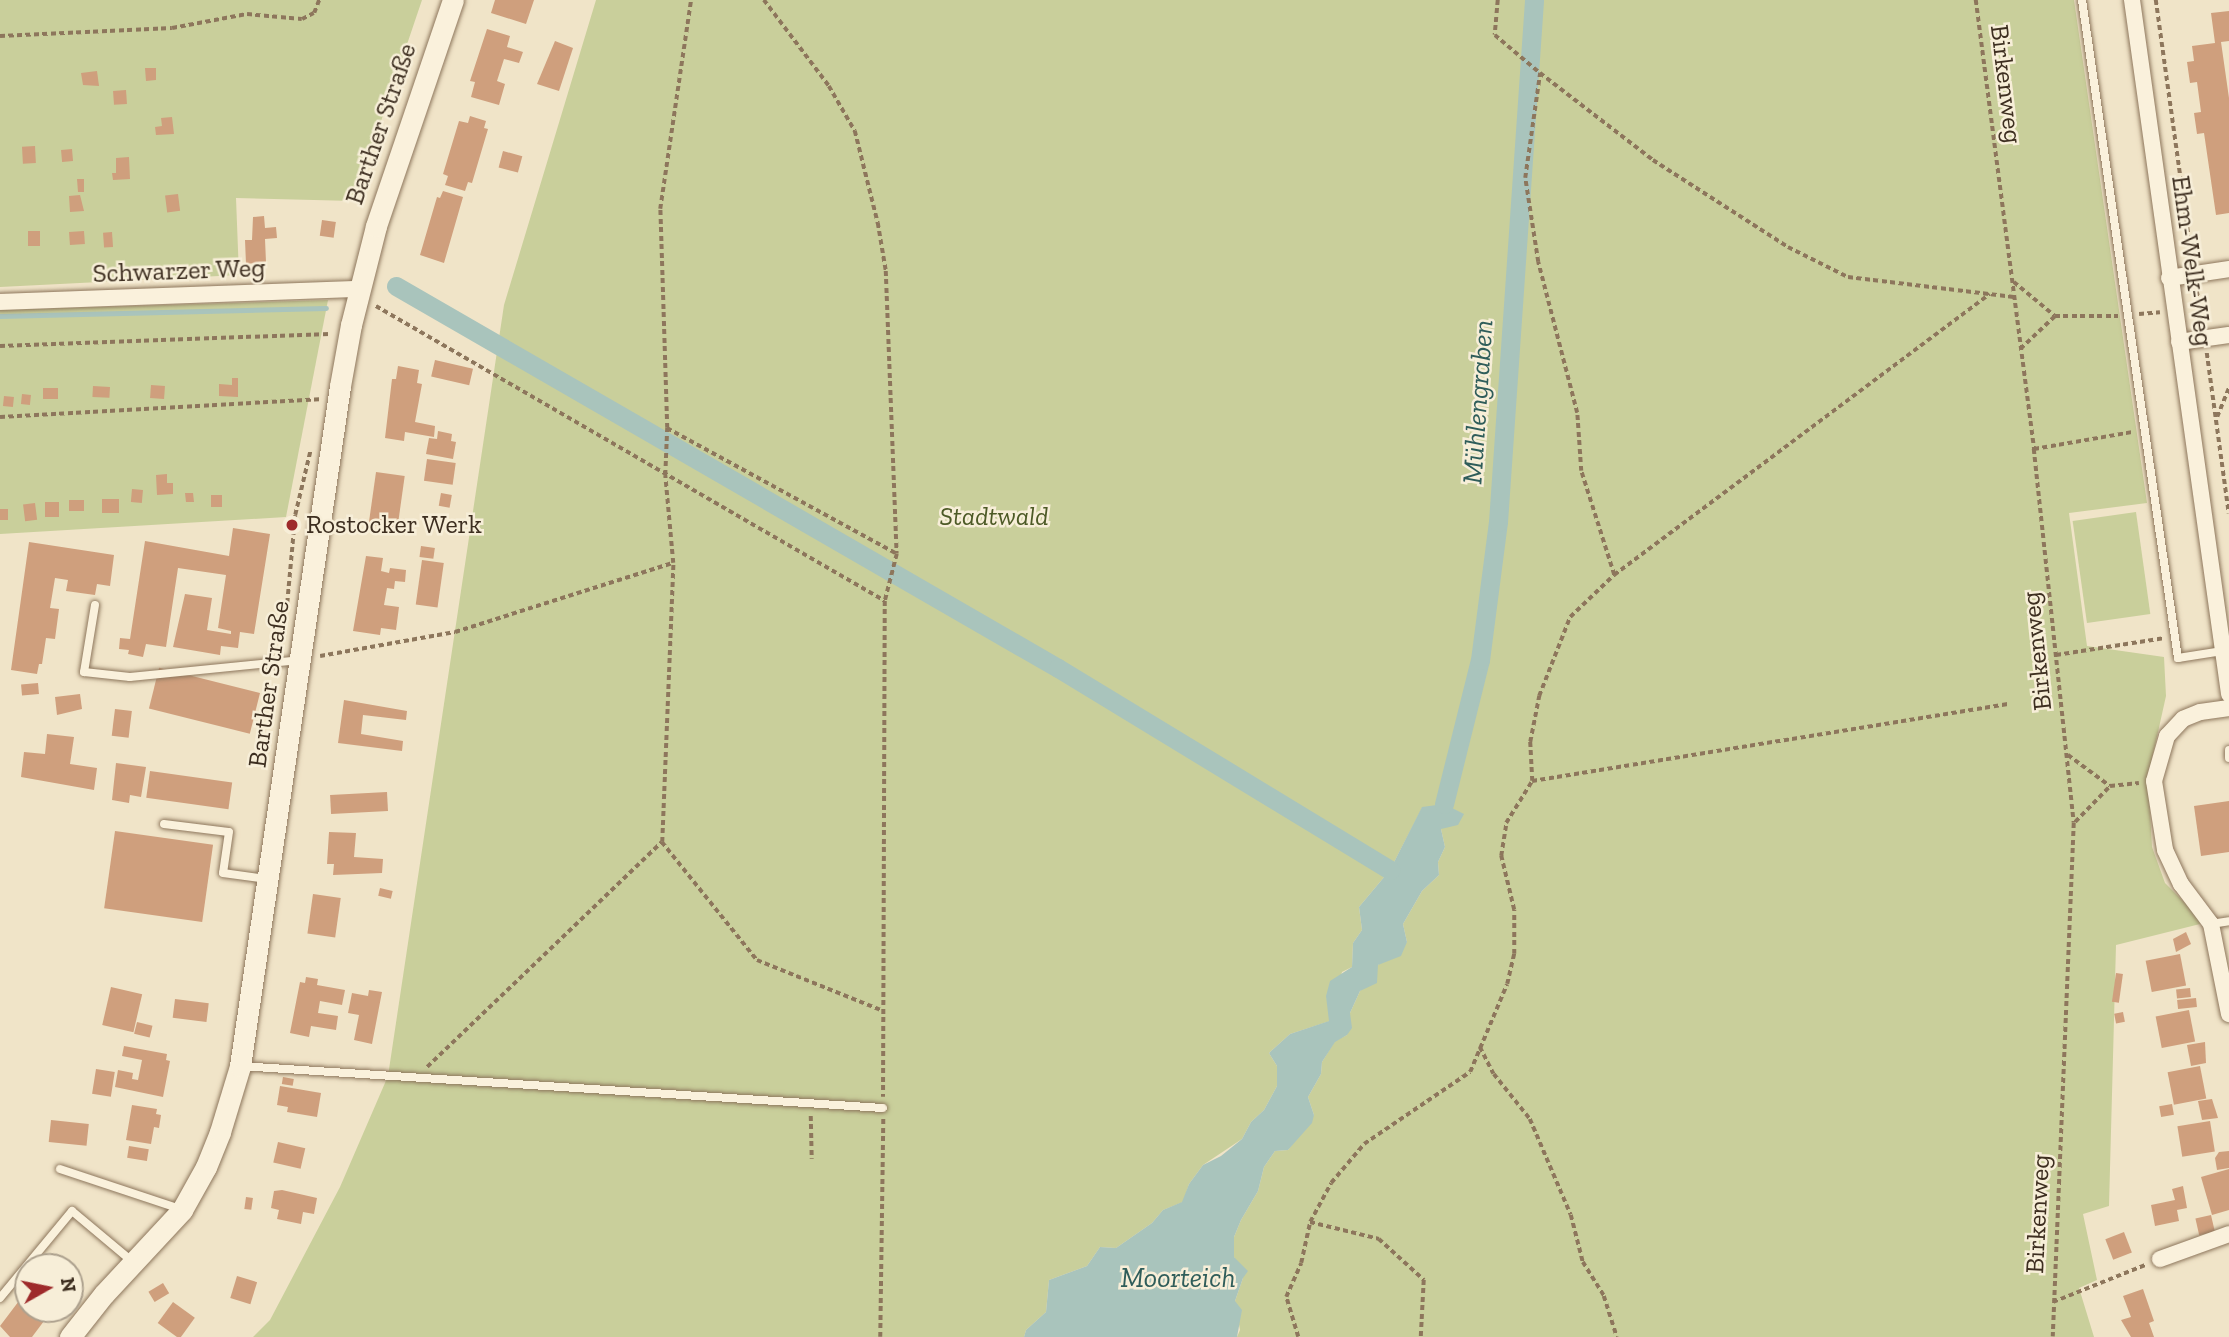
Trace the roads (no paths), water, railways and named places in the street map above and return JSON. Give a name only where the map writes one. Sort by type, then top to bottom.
[{"type":"street","name":"Barther Straße","points":[[70,1337],[104,1294],[183,1210],[216,1144],[240,1066],[302,659],[340,386],[358,295],[379,214],[453,0]]},
{"type":"street","name":"Ehm-Welk-Weg","points":[[2132,0],[2229,695]]},
{"type":"street","points":[[2169,278],[2229,269]]},
{"type":"street","name":"Schwarzer Weg","points":[[0,302],[358,295]]},
{"type":"street","points":[[2179,342],[2229,335]]},
{"type":"street","points":[[2229,708],[2200,712],[2183,719],[2167,736],[2154,781],[2165,850],[2181,884],[2211,924],[2229,1014]]},
{"type":"street","points":[[2160,1259],[2229,1234]]},
{"type":"lane","points":[[2082,0],[2178,658],[2222,651]]},
{"type":"lane","points":[[95,605],[84,672],[130,677],[302,659]]},
{"type":"lane","points":[[2229,750],[2229,758]]},
{"type":"lane","points":[[164,824],[229,832],[223,873],[269,879]]},
{"type":"lane","points":[[2211,924],[2229,921]]},
{"type":"lane","points":[[240,1066],[883,1108]]},
{"type":"lane","points":[[60,1169],[183,1210]]},
{"type":"lane","points":[[0,1298],[72,1211],[135,1264]]},
{"type":"water","name":"Moorteich","points":[[1444,804],[1464,814],[1458,825],[1441,829],[1445,847],[1438,862],[1439,875],[1422,891],[1403,924],[1407,942],[1401,956],[1378,965],[1377,983],[1360,991],[1350,1013],[1352,1028],[1347,1035],[1335,1042],[1322,1062],[1321,1074],[1308,1097],[1314,1115],[1312,1123],[1288,1150],[1275,1151],[1264,1167],[1258,1191],[1234,1237],[1234,1257],[1248,1271],[1235,1301],[1242,1310],[1237,1337],[1024,1337],[1026,1330],[1046,1312],[1049,1280],[1087,1266],[1100,1247],[1116,1248],[1152,1223],[1163,1210],[1182,1202],[1189,1184],[1203,1165],[1221,1156],[1242,1139],[1251,1122],[1264,1110],[1277,1086],[1277,1066],[1269,1053],[1290,1034],[1329,1021],[1326,996],[1330,981],[1352,967],[1353,943],[1362,930],[1359,907],[1390,870],[1422,807]]},
{"type":"waterway","name":"Mühlengraben","points":[[1444,804],[1480,660],[1498,522],[1534,0]]},
{"type":"waterway","points":[[396,286],[1058,668],[1390,870]]},
{"type":"waterway","points":[[0,316],[326,308]]},
{"type":"place","name":"Rostocker Werk","points":[[292,525]]},
{"type":"park label","name":"Stadtwald","points":[[994,517]]}]
